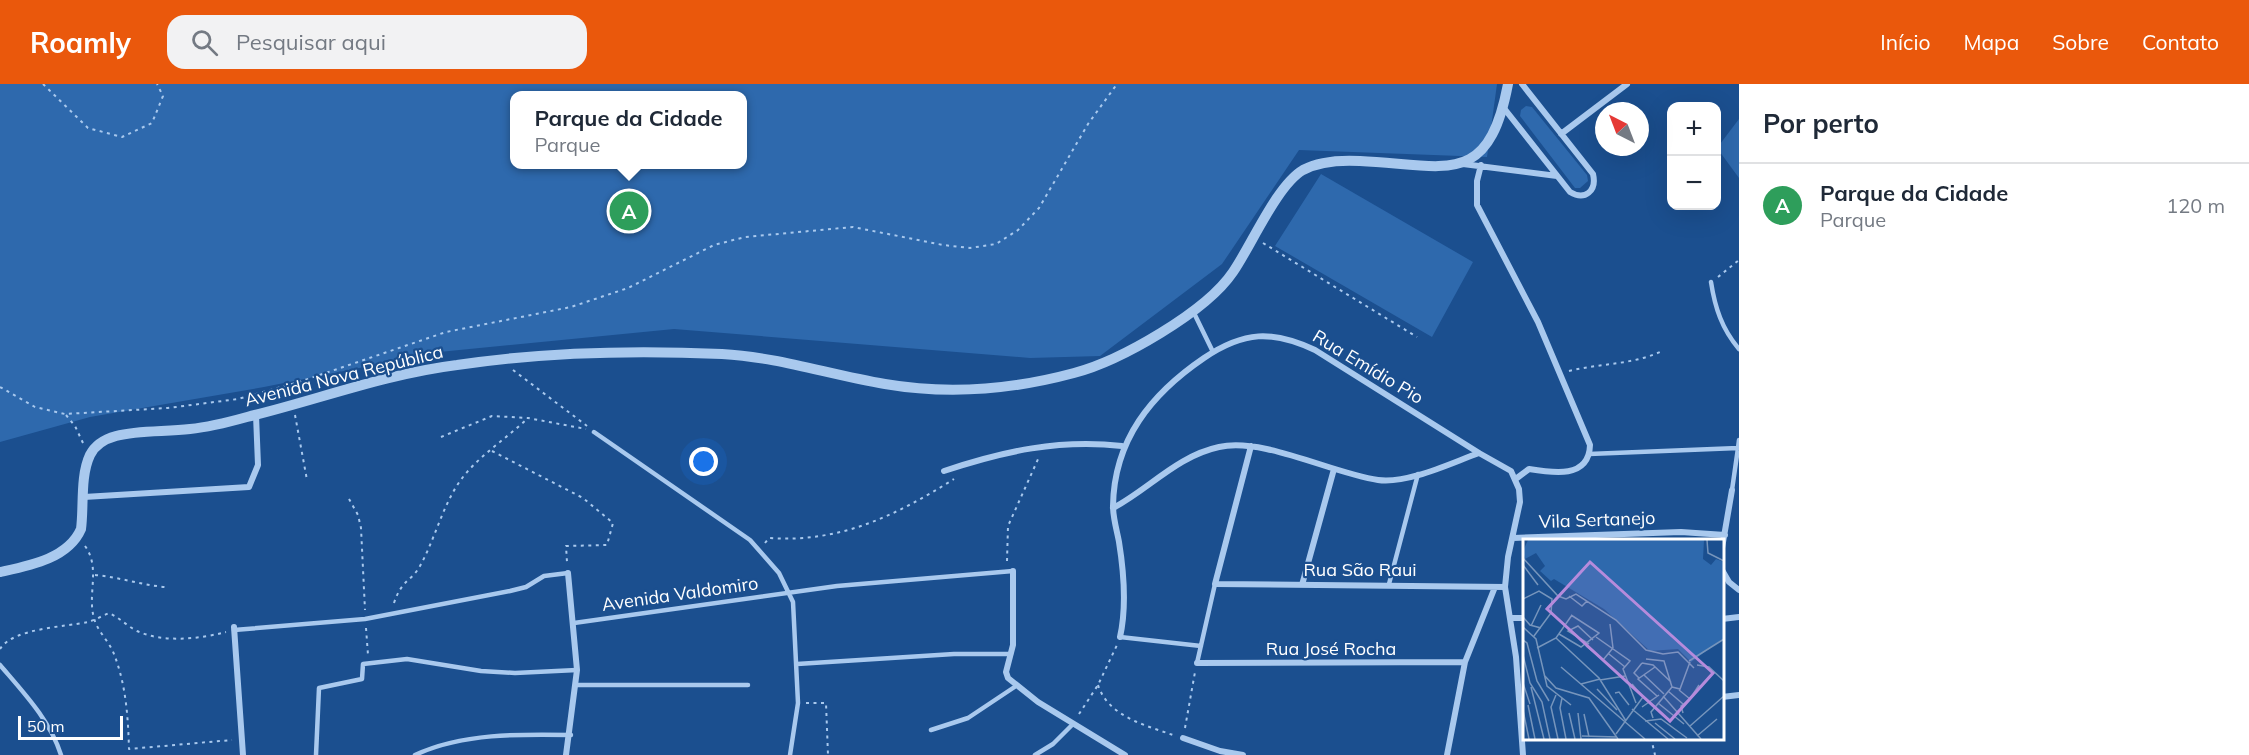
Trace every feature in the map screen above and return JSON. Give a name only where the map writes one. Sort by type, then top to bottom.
[{"type":"street","points":[[1463,164],[1485,148],[1493,136],[1508,84]]},
{"type":"street","points":[[1503,107],[1570,192],[1577,196],[1585,196],[1592,191],[1595,183],[1593,174],[1522,84]]},
{"type":"street","points":[[1561,134],[1627,84]]},
{"type":"street","name":"Avenida Nova República","points":[[88,460],[98,445],[119,435],[192,429],[256,415],[410,373],[457,364],[609,352],[757,356],[884,384],[951,392],[1052,378],[1102,364],[1141,345],[1216,292],[1231,276],[1290,182],[1301,171],[1315,165],[1353,161],[1463,164]]},
{"type":"street","points":[[1463,164],[1557,176]]},
{"type":"street","points":[[1481,165],[1477,181],[1477,204],[1538,322],[1590,445],[1590,454],[1578,469],[1568,472],[1529,469],[1517,478],[1521,502],[1504,587],[1511,618],[1522,707],[1523,755]]},
{"type":"street","name":"Rua Emídio Pio","points":[[1122,446],[1159,395],[1184,372],[1213,352],[1254,337],[1274,335],[1294,340],[1315,350],[1479,453],[1503,465],[1517,478]]},
{"type":"street","points":[[84,497],[249,487],[258,465],[256,415]]},
{"type":"street","points":[[944,471],[995,453],[1042,446],[1074,442],[1122,446],[1113,508],[1123,571],[1124,610],[1120,637]]},
{"type":"street","points":[[1113,508],[1167,470],[1202,452],[1220,446],[1251,446],[1334,470],[1380,480],[1418,474],[1479,453]]},
{"type":"street","points":[[1215,584],[1251,446]]},
{"type":"street","points":[[6,571],[50,557],[78,536],[88,460]]},
{"type":"street","points":[[1302,585],[1334,470]]},
{"type":"street","points":[[1724,539],[1732,489]]},
{"type":"street","name":"Vila Sertanejo","points":[[1513,538],[1681,532],[1725,535]]},
{"type":"street","points":[[1010,571],[1011,654],[1006,672],[1008,678],[1016,686],[1073,724],[1125,755]]},
{"type":"street","points":[[566,755],[571,735],[577,670],[568,573]]},
{"type":"street","points":[[1724,573],[1729,582],[1739,590]]},
{"type":"street","name":"Rua São Raui","points":[[1215,584],[1389,584],[1504,587]]},
{"type":"street","points":[[1447,755],[1465,662],[1495,587]]},
{"type":"street","points":[[1511,618],[1523,618]]},
{"type":"street","points":[[1724,619],[1739,618]]},
{"type":"street","points":[[234,628],[243,755]]},
{"type":"street","name":"Rua José Rocha","points":[[1197,663],[1465,662]]},
{"type":"street","points":[[1724,697],[1739,694]]},
{"type":"street","points":[[1183,738],[1220,751],[1243,755]]},
{"type":"lane","points":[[1711,282],[1715,305],[1724,328],[1739,349]]},
{"type":"lane","points":[[1192,309],[1213,352]]},
{"type":"lane","points":[[594,432],[736,530],[760,550],[790,592],[794,610],[798,703],[790,755]]},
{"type":"lane","points":[[1732,489],[1739,440]]},
{"type":"lane","points":[[1590,454],[1738,447]]},
{"type":"lane","points":[[1389,584],[1418,474]]},
{"type":"lane","name":"Avenida Valdomiro","points":[[574,623],[790,592],[1010,571]]},
{"type":"lane","points":[[234,628],[365,620],[510,591],[526,587],[544,576],[568,573]]},
{"type":"lane","points":[[1197,663],[1215,584]]},
{"type":"lane","points":[[1120,637],[1201,646]]},
{"type":"lane","points":[[797,664],[954,654],[1011,654]]},
{"type":"lane","points":[[316,755],[319,688],[362,679],[363,664],[406,659],[481,671],[515,673],[577,670]]},
{"type":"lane","points":[[0,665],[45,720],[61,755]]},
{"type":"lane","points":[[576,685],[748,685]]},
{"type":"lane","points":[[931,730],[968,718],[1016,686]]},
{"type":"lane","points":[[1035,755],[1053,744],[1073,724]]},
{"type":"lane","points":[[415,755],[434,748],[490,737],[514,734],[571,735]]},
{"type":"path","points":[[43,84],[88,128],[122,137],[152,123],[163,96],[157,84]]},
{"type":"path","points":[[0,387],[35,407],[65,414],[157,409],[238,399],[299,382],[446,332],[571,307],[628,288],[714,245],[745,237],[853,227],[961,247],[996,244],[1018,230],[1039,208],[1088,124],[1117,84]]},
{"type":"path","points":[[1254,238],[1417,337]]},
{"type":"path","points":[[1711,282],[1739,260]]},
{"type":"path","points":[[1561,374],[1603,363],[1644,360],[1662,351]]},
{"type":"path","points":[[500,361],[594,432]]},
{"type":"path","points":[[293,404],[307,480]]},
{"type":"path","points":[[65,414],[82,439],[88,460]]},
{"type":"path","points":[[441,437],[492,416],[528,417],[594,432]]},
{"type":"path","points":[[391,615],[401,584],[420,567],[458,483],[471,467],[492,451],[528,417]]},
{"type":"path","points":[[1010,571],[1008,526],[1032,476],[1042,446]]},
{"type":"path","points":[[492,451],[583,498],[613,523],[606,545],[566,546],[568,573]]},
{"type":"path","points":[[760,550],[769,538],[822,538],[868,524],[915,504],[960,476]]},
{"type":"path","points":[[349,499],[362,528],[368,663]]},
{"type":"path","points":[[78,536],[89,551],[94,575],[92,607],[94,620],[114,652],[128,703],[129,749],[241,739]]},
{"type":"path","points":[[94,575],[118,577],[139,585],[165,587]]},
{"type":"path","points":[[0,649],[4,642],[29,633],[94,620],[109,613],[137,631],[155,637],[210,636],[234,628]]},
{"type":"path","points":[[1073,724],[1098,684],[1120,637]]},
{"type":"path","points":[[1098,684],[1103,699],[1116,711],[1151,728],[1183,738],[1197,663]]},
{"type":"path","points":[[798,703],[826,703],[828,755]]},
{"type":"path","points":[[1651,740],[1655,755]]},
{"type":"path","points":[[142,748],[143,755]]},
{"type":"shaded area","points":[[0,84],[1497,84],[1487,157],[1299,150],[1222,264],[1100,356],[1030,358],[674,329],[439,352],[264,387],[90,417],[0,442]]},
{"type":"shaded area","points":[[1526,106],[1532,107],[1587,175],[1588,181],[1580,188],[1575,188],[1520,116],[1521,110]]},
{"type":"shaded area","points":[[1739,119],[1739,178],[1721,153],[1721,143]]},
{"type":"shaded area","points":[[1321,174],[1473,262],[1432,337],[1275,246]]},
{"type":"place","name":"Parque da Cidade","points":[[629,211]]}]
